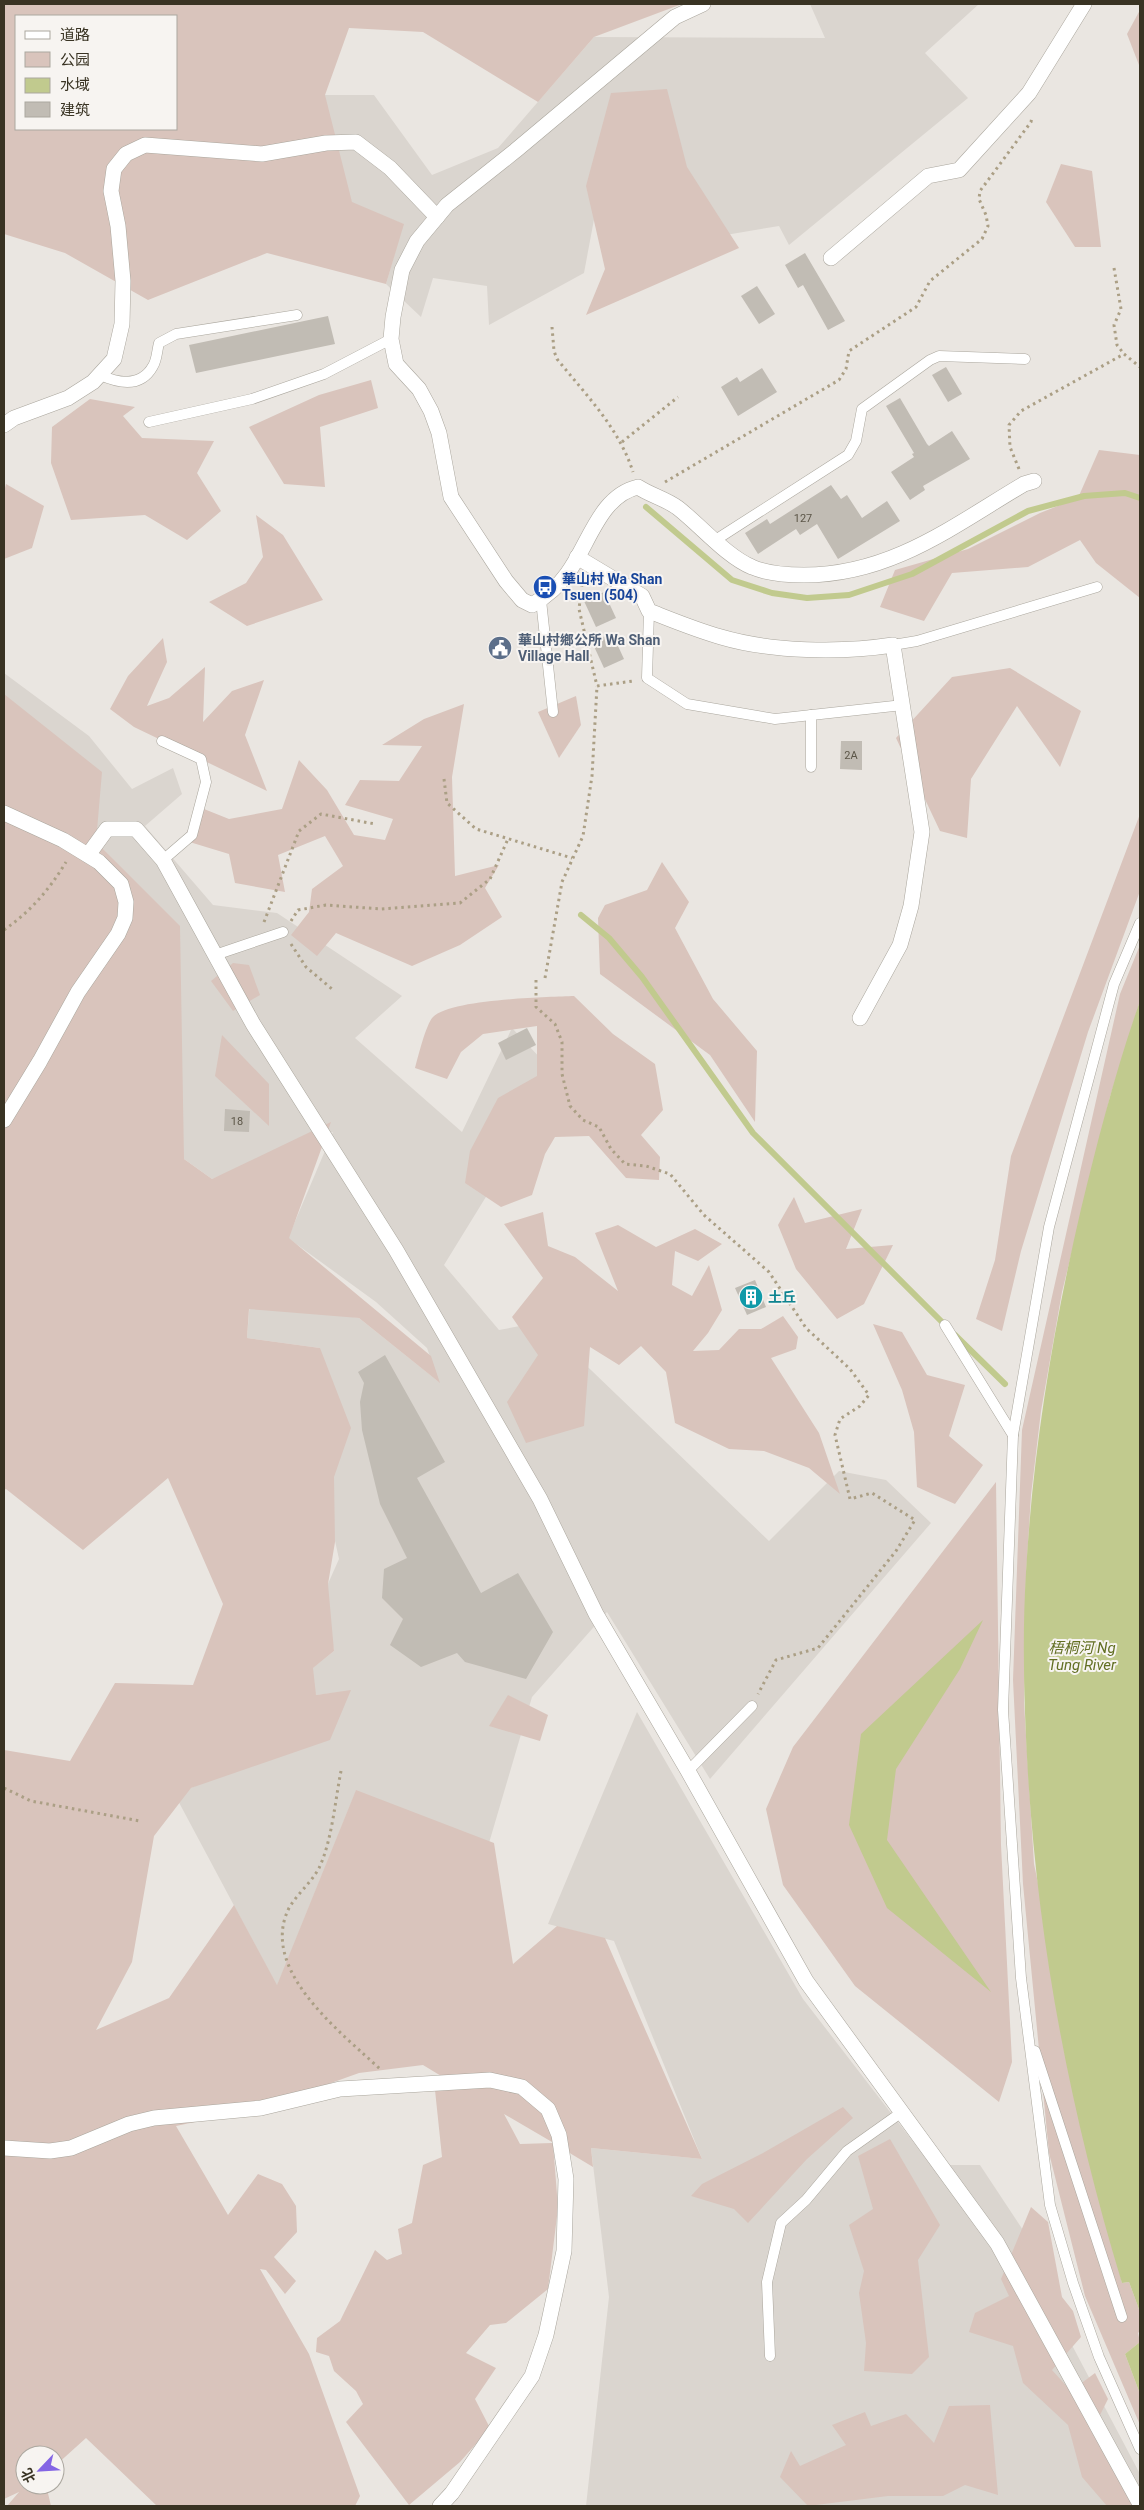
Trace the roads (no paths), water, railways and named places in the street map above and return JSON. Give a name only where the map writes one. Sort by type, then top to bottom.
[{"type":"street","points":[[703,4],[675,17],[515,151],[447,205],[417,241],[402,270],[391,339],[396,364],[419,389],[431,411],[439,432],[451,497],[506,581],[522,600],[532,605],[541,600],[567,575],[605,508],[626,490],[638,487],[676,507],[714,540],[751,567],[782,575],[823,575],[875,566],[915,549],[1029,482]]},
{"type":"street","points":[[831,258],[928,176],[959,170],[1028,93],[1084,4]]},
{"type":"street","points":[[4,425],[14,418],[68,398],[93,382],[114,359],[122,324],[122,272],[118,226],[111,191],[114,169],[126,154],[145,145],[262,154],[326,143],[356,142],[390,168],[437,217]]},
{"type":"street","points":[[577,557],[642,596],[648,611],[722,638],[786,648],[869,649],[893,645],[922,832],[910,906],[900,945],[860,1018]]},
{"type":"street","points":[[4,813],[75,846],[108,870],[123,889],[126,909],[122,926],[81,987],[40,1061],[4,1120]]},
{"type":"street","points":[[88,855],[107,829],[136,829],[163,860],[253,1024],[396,1250],[540,1498],[596,1614],[688,1771],[806,1980],[997,2243],[1140,2504]]},
{"type":"street","points":[[4,2148],[50,2151],[70,2148],[129,2124],[154,2118],[261,2108],[340,2089],[490,2080],[522,2088],[548,2109],[560,2135],[566,2179],[564,2251],[546,2335],[532,2376],[452,2493],[440,2506]]},
{"type":"lane","points":[[100,375],[116,382],[129,383],[143,376],[153,366],[159,343],[176,334],[297,315]]},
{"type":"lane","points":[[149,422],[252,399],[324,374],[391,339]]},
{"type":"lane","points":[[714,540],[848,455],[856,441],[862,408],[930,360],[939,356],[1025,359]]},
{"type":"lane","points":[[893,645],[917,642],[1097,587]]},
{"type":"lane","points":[[541,600],[553,712]]},
{"type":"lane","points":[[648,611],[647,678],[687,704],[775,719],[903,705]]},
{"type":"lane","points":[[811,714],[811,767]]},
{"type":"lane","points":[[162,741],[201,759],[206,782],[192,834],[163,860]]},
{"type":"lane","points":[[1140,923],[1114,984],[1049,1226],[1013,1435],[1003,1710],[1021,1978],[1050,2205],[1073,2283],[1099,2358],[1140,2449]]},
{"type":"lane","points":[[215,955],[283,932]]},
{"type":"lane","points":[[945,1325],[1013,1435]]},
{"type":"lane","points":[[688,1771],[752,1706]]},
{"type":"lane","points":[[1028,2028],[1122,2317]]},
{"type":"lane","points":[[770,2356],[767,2282],[781,2223],[806,2200],[847,2151],[902,2112]]},
{"type":"water","name":"梧桐河 Ng Tung River","points":[[1140,1001],[1140,2312],[1129,2282],[1122,2283],[1104,2220],[1087,2157],[1060,2032],[1040,1905],[1033,1840],[1028,1775],[1024,1648],[1029,1526],[1039,1435],[1053,1344],[1071,1254],[1094,1157],[1115,1078]]},
{"type":"water","points":[[983,1620],[960,1669],[896,1769],[887,1840],[991,1992],[887,1908],[849,1825],[861,1734]]},
{"type":"water","points":[[1140,2342],[1140,2394],[1125,2354]]},
{"type":"waterway","points":[[646,507],[732,580],[772,593],[807,598],[849,595],[912,574],[1028,511],[1084,496],[1125,493],[1140,498]]},
{"type":"waterway","points":[[581,915],[609,938],[642,977],[753,1133],[946,1326]]},
{"type":"waterway","points":[[955,1335],[1005,1384]]},
{"type":"place","name":"華山村 Wa Shan Tsuen (504)","points":[[545,587]]},
{"type":"place","name":"華山村鄉公所 Wa Shan Village Hall","points":[[500,648]]},
{"type":"place","name":"土丘","points":[[751,1297]]}]
